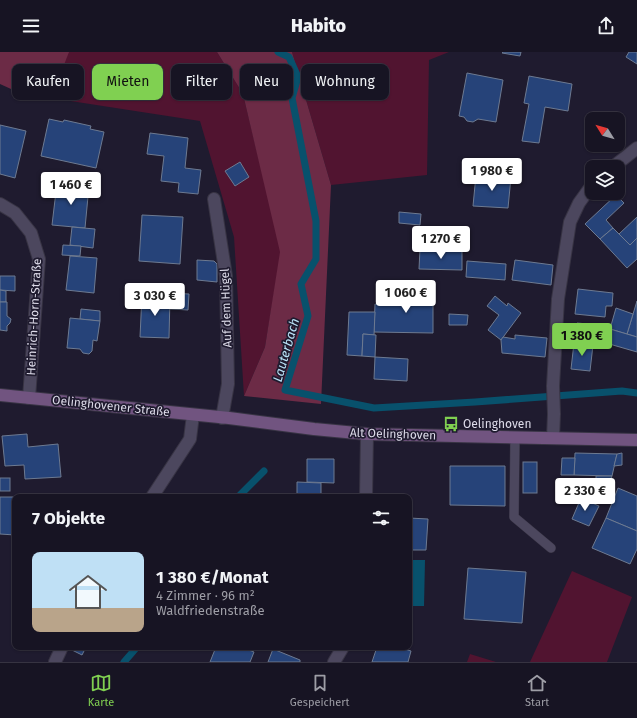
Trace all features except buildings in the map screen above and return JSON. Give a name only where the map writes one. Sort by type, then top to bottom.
[{"type":"main road","name":"Oelinghovener Straße","points":[[0,395],[222,418]]},
{"type":"main road","name":"Alt Oelinghoven","points":[[222,418],[270,423],[314,430],[367,434],[637,440]]},
{"type":"street","points":[[622,160],[637,148]]},
{"type":"street","points":[[553,438],[553,386],[558,299],[570,222],[579,203],[585,195]]},
{"type":"street","name":"Auf dem Hügel","points":[[214,199],[226,276],[228,384],[222,418]]},
{"type":"street","name":"Heinrich-Horn-Straße","points":[[0,204],[15,213],[31,233],[40,259],[29,398]]},
{"type":"street","points":[[154,494],[190,439],[193,415]]},
{"type":"street","points":[[366,494],[367,434]]},
{"type":"street","points":[[55,662],[61,650]]},
{"type":"street","points":[[334,662],[340,650]]},
{"type":"lane","points":[[515,437],[514,517],[551,548]]},
{"type":"shaded area","points":[[0,52],[69,52],[64,64],[12,64],[12,89],[0,84]]},
{"type":"shaded area","points":[[65,52],[217,52],[224,64],[171,64],[171,100],[232,100],[232,76],[240,89],[240,100],[244,100],[281,251],[265,347],[244,396],[234,237],[200,121],[64,100],[84,100],[84,64],[61,64]]},
{"type":"shaded area","points":[[217,52],[292,52],[301,83],[301,100],[306,100],[331,185],[321,404],[244,396],[265,347],[280,252],[244,100],[293,100],[293,64],[240,64],[240,89],[232,76],[232,64],[224,64]]},
{"type":"shaded area","points":[[292,52],[449,52],[429,60],[427,175],[331,185],[306,100],[389,100],[389,64],[301,64],[301,83]]},
{"type":"shaded area","points":[[572,571],[632,597],[607,662],[530,662]]},
{"type":"shaded area","points":[[470,654],[496,662],[467,662]]},
{"type":"water","points":[[412,560],[425,560],[424,606],[412,606]]},
{"type":"waterway","name":"Lauterbach","points":[[278,52],[289,57],[298,77],[292,98],[316,221],[316,259],[301,284],[308,316],[285,390],[374,408],[622,391],[637,393]]},
{"type":"waterway","points":[[241,494],[264,471]]},
{"type":"waterway","points":[[124,662],[134,650]]},
{"type":"place","name":"Oelinghoven","points":[[451,424]]}]
